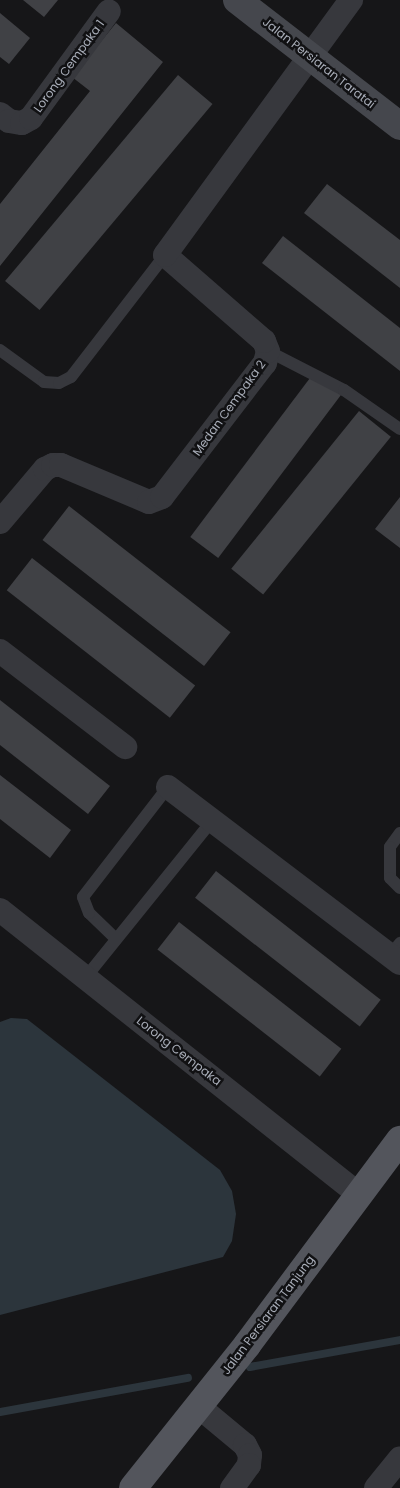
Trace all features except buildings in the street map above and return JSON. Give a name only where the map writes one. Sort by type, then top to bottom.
[{"type":"main road","name":"Jalan Persiaran Tanjung","points":[[133,1488],[247,1345],[357,1193],[400,1140]]},
{"type":"street","name":"Jalan Persiaran Taratai","points":[[237,0],[400,126]]},
{"type":"street","points":[[165,255],[308,55],[351,0]]},
{"type":"street","name":"Lorong Cempaka 1","points":[[0,114],[9,121],[22,123],[31,118],[109,11]]},
{"type":"street","name":"Medan Cempaka 2","points":[[0,522],[45,469],[53,465],[61,465],[150,502],[162,497],[265,363],[268,351],[256,332],[165,255]]},
{"type":"street","points":[[0,650],[125,747]]},
{"type":"street","points":[[168,787],[212,821],[397,954]]},
{"type":"street","name":"Lorong Cempaka","points":[[0,910],[357,1193]]},
{"type":"street","points":[[198,1406],[245,1444],[250,1455],[249,1466],[232,1488]]},
{"type":"street","points":[[376,1488],[400,1458]]},
{"type":"lane","points":[[0,350],[44,382],[59,383],[71,377],[165,255]]},
{"type":"lane","points":[[268,351],[344,390],[400,430]]},
{"type":"lane","points":[[116,939],[89,913],[83,897],[168,787]]},
{"type":"lane","points":[[86,978],[212,821]]},
{"type":"lane","points":[[400,833],[390,847],[390,878],[400,888]]},
{"type":"shaded area","points":[[11,1018],[27,1019],[220,1170],[232,1191],[236,1214],[232,1241],[223,1257],[0,1315],[0,1022]]},
{"type":"waterway","points":[[250,1367],[400,1340]]},
{"type":"waterway","points":[[0,1412],[188,1378]]}]
